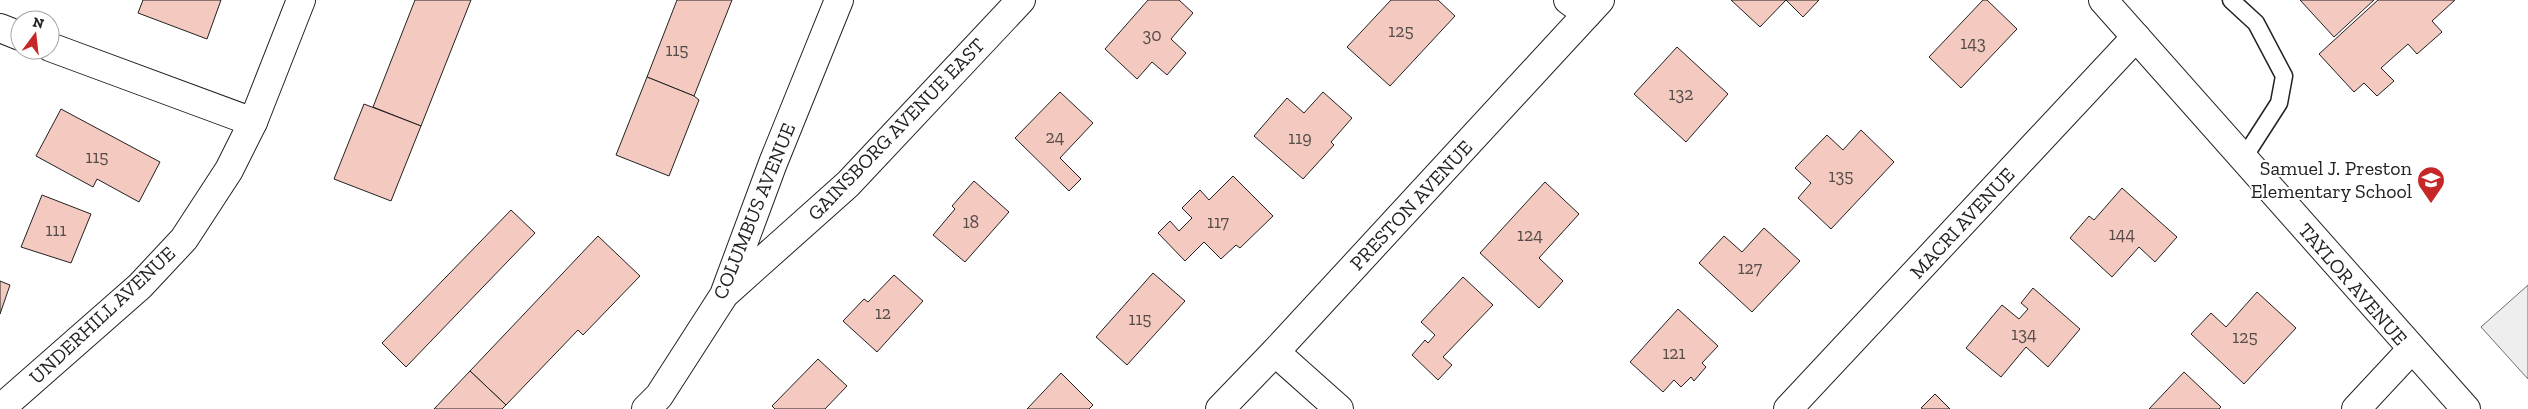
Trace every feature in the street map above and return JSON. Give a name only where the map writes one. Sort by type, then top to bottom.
[{"type":"street","name":"UNDERHILL AVENUE","points":[[0,409],[140,286],[184,239],[229,170],[253,122],[301,0]]},
{"type":"street","name":"COLUMBUS AVENUE","points":[[659,405],[724,295],[839,0]]},
{"type":"street","name":"GAINSBORG AVENUE EAST","points":[[724,295],[848,184],[1021,0]]},
{"type":"street","name":"TAYLOR AVENUE","points":[[2103,0],[2411,350],[2466,409]]},
{"type":"street","name":"PRESTON AVENUE","points":[[1220,409],[1275,352],[1585,5]]},
{"type":"street","name":"MACRI AVENUE","points":[[1788,409],[2136,38]]},
{"type":"street","points":[[60,51],[253,122]]},
{"type":"street","points":[[2356,409],[2411,350]]},
{"type":"street","points":[[1275,352],[1340,409]]},
{"type":"lane","points":[[2231,0],[2256,23],[2284,76],[2279,103],[2243,159]]},
{"type":"shaded area","points":[[2528,285],[2528,379],[2481,327]]},
{"type":"building","points":[[143,0],[221,0],[207,39],[138,13]]},
{"type":"building","points":[[415,0],[471,0],[421,126],[373,107]]},
{"type":"building","points":[[677,0],[732,0],[694,96],[647,77]]},
{"type":"building","points":[[1148,0],[1179,0],[1193,13],[1171,39],[1186,53],[1167,75],[1152,62],[1137,79],[1105,49]]},
{"type":"building","points":[[1391,0],[1438,0],[1455,16],[1390,86],[1347,47]]},
{"type":"building","points":[[1731,0],[1786,0],[1760,27]]},
{"type":"building","points":[[1786,0],[1819,0],[1803,17]]},
{"type":"building","points":[[1983,0],[1987,0],[2017,29],[1961,88],[1929,57]]},
{"type":"building","points":[[2300,0],[2374,0],[2334,37]]},
{"type":"building","points":[[2378,0],[2455,0],[2432,21],[2442,32],[2417,54],[2408,44],[2381,68],[2394,81],[2377,96],[2364,83],[2354,92],[2319,54]]},
{"type":"building","points":[[1677,47],[1728,94],[1686,142],[1634,94]]},
{"type":"building","points":[[647,77],[694,96],[699,100],[669,176],[616,155]]},
{"type":"building","points":[[1060,92],[1093,123],[1060,158],[1081,179],[1069,191],[1015,138]]},
{"type":"building","points":[[1323,92],[1352,118],[1331,142],[1334,145],[1303,179],[1254,136],[1287,98],[1304,113]]},
{"type":"building","points":[[364,104],[421,126],[391,201],[334,179]]},
{"type":"building","points":[[61,109],[160,162],[139,202],[97,179],[93,187],[36,156]]},
{"type":"building","points":[[1861,130],[1894,162],[1831,229],[1798,198],[1811,183],[1795,168],[1827,135],[1843,150]]},
{"type":"building","points":[[1233,176],[1273,216],[1240,248],[1236,245],[1221,259],[1204,242],[1185,261],[1158,233],[1170,221],[1179,231],[1192,218],[1182,208],[1200,190],[1209,200]]},
{"type":"building","points":[[974,181],[1009,212],[965,262],[933,235],[955,209],[952,206]]},
{"type":"building","points":[[1545,182],[1579,214],[1539,258],[1563,281],[1539,308],[1480,253]]},
{"type":"building","points":[[2122,188],[2177,237],[2155,262],[2139,247],[2112,277],[2070,238],[2089,216],[2094,220]]},
{"type":"building","points":[[42,195],[91,214],[71,263],[21,247]]},
{"type":"building","points":[[511,210],[535,233],[406,367],[382,343]]},
{"type":"building","points":[[1764,228],[1800,261],[1752,312],[1699,263],[1724,236],[1742,252]]},
{"type":"building","points":[[598,236],[640,276],[583,335],[578,330],[506,405],[470,371]]},
{"type":"building","points":[[1153,273],[1185,301],[1127,365],[1096,337]]},
{"type":"building","points":[[894,275],[923,301],[877,352],[843,321],[864,299],[868,302]]},
{"type":"building","points":[[1463,277],[1493,305],[1443,357],[1452,365],[1438,380],[1412,355],[1425,340],[1428,343],[1435,335],[1421,322]]},
{"type":"building","points":[[0,281],[10,285],[0,314]]},
{"type":"building","points":[[2033,288],[2080,329],[2048,367],[2026,347],[2001,377],[1966,348],[2002,305],[2019,319],[2028,309],[2021,303]]},
{"type":"building","points":[[2257,292],[2296,328],[2244,384],[2191,334],[2211,313],[2226,327]]},
{"type":"building","points":[[1678,309],[1718,346],[1702,363],[1706,367],[1694,381],[1691,377],[1681,387],[1674,380],[1663,392],[1630,362]]},
{"type":"building","points":[[818,359],[847,386],[825,409],[775,409],[772,406]]},
{"type":"building","points":[[470,371],[506,405],[502,409],[434,409]]},
{"type":"building","points":[[2184,372],[2221,407],[2219,409],[2149,409]]},
{"type":"building","points":[[1061,373],[1093,405],[1089,409],[1027,409]]},
{"type":"building","points":[[1935,394],[1950,409],[1921,408]]},
{"type":"place","name":"Samuel J. Preston Elementary School","points":[[2431,204]]}]
